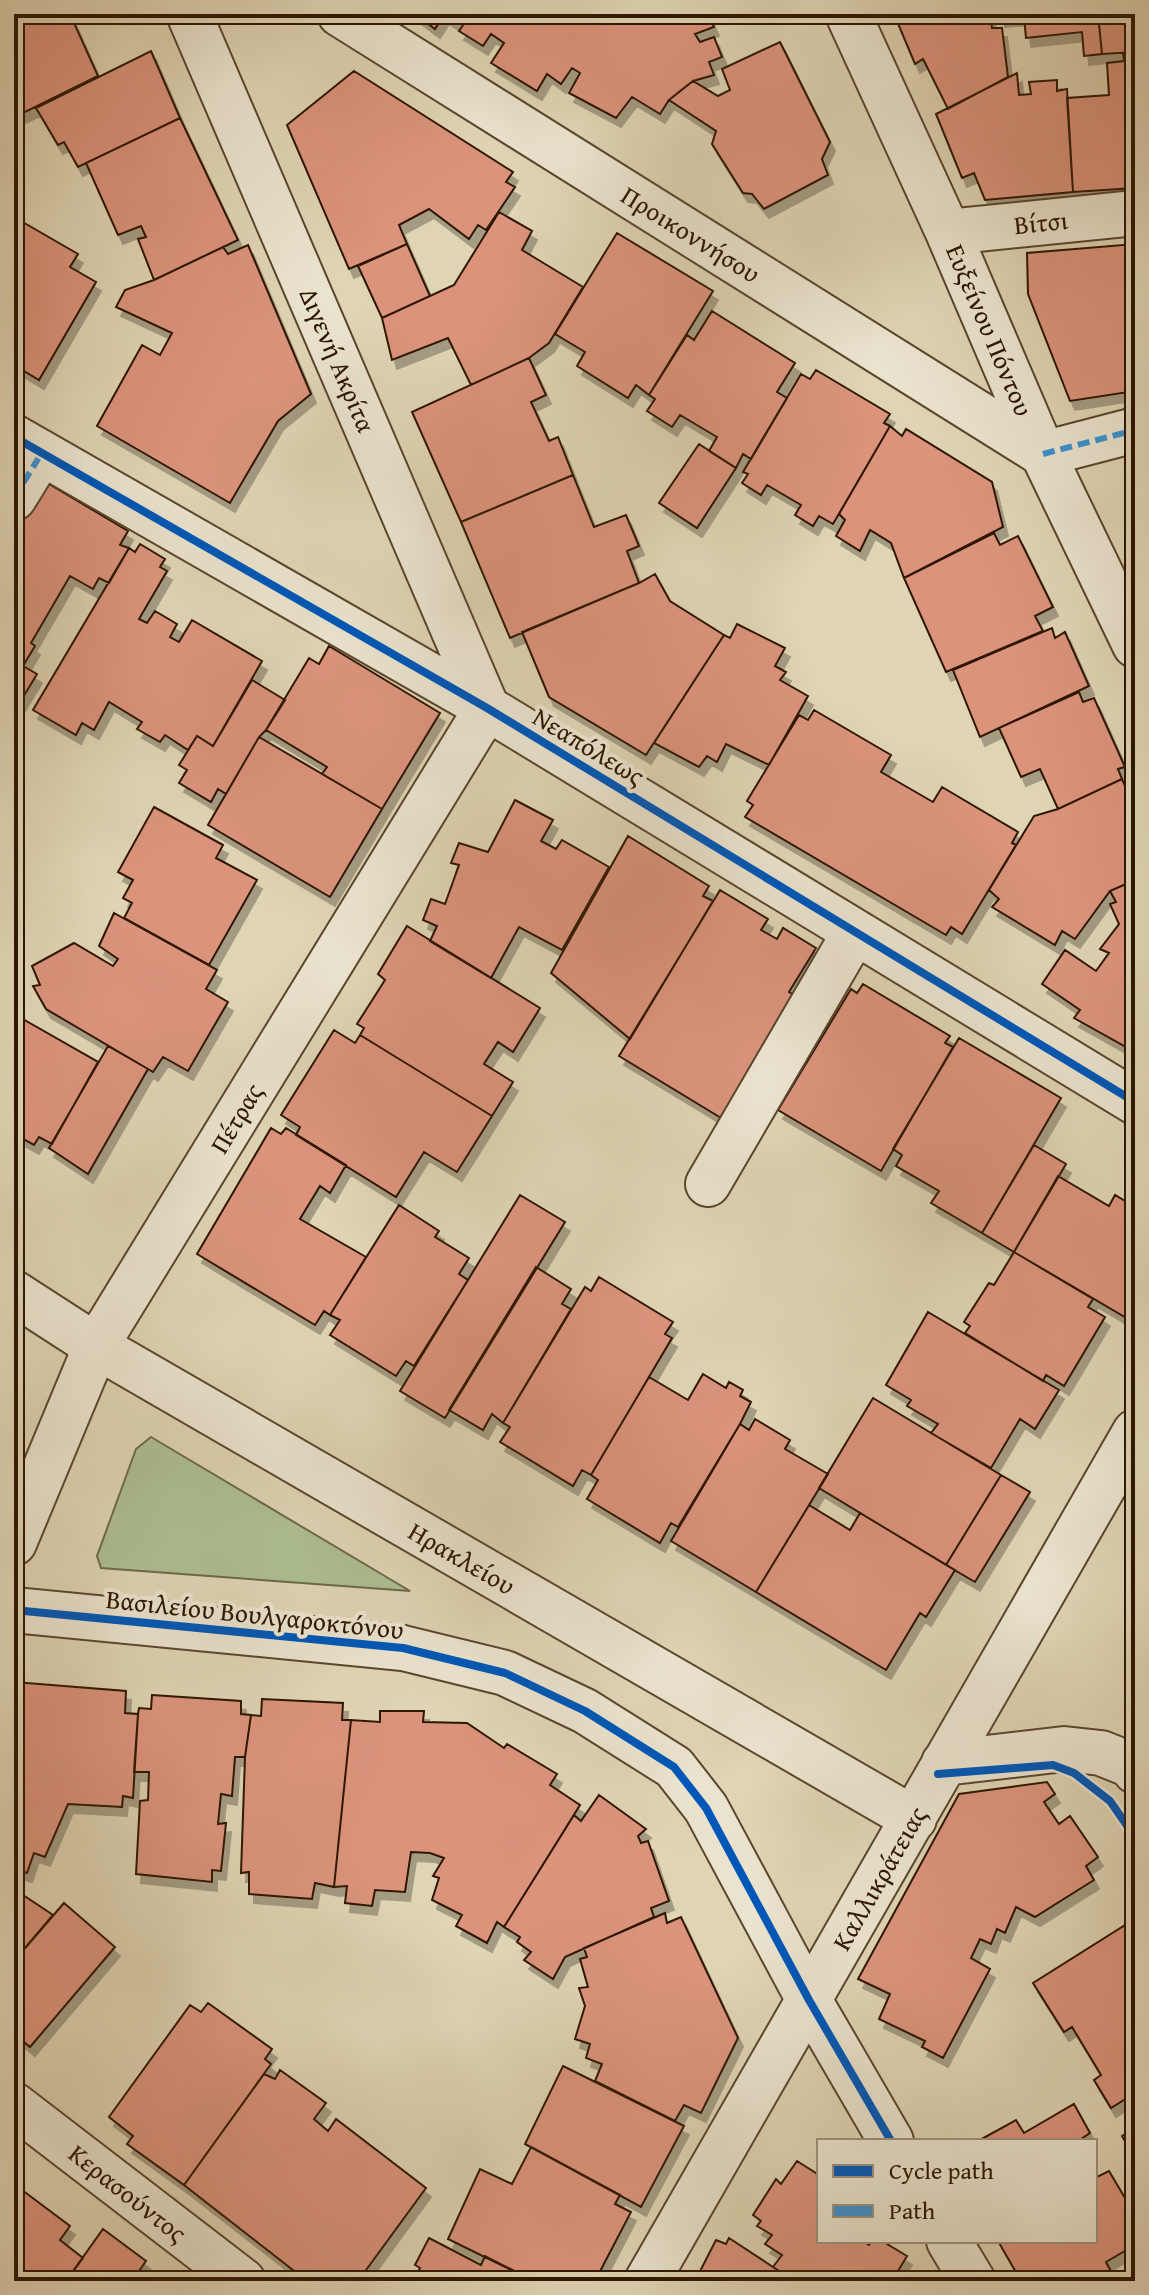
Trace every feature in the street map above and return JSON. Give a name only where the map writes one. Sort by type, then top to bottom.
[{"type":"street","name":"Διγενή Ακρίτα","points":[[189,14],[487,708]]},
{"type":"street","name":"Προικοννήσου","points":[[340,14],[1043,454]]},
{"type":"street","name":"Ευξείνου Πόντου","points":[[848,14],[948,232],[1043,454],[1135,645]]},
{"type":"street","name":"Βίτσι","points":[[948,232],[1135,213]]},
{"type":"street","points":[[1043,454],[1135,430]]},
{"type":"street","name":"Νεαπόλεως","points":[[28,445],[487,708],[1135,1102]]},
{"type":"street","points":[[14,498],[28,445]]},
{"type":"street","name":"Πέτρας","points":[[14,1543],[96,1346],[487,708]]},
{"type":"street","points":[[708,1184],[855,932]]},
{"type":"street","name":"Ηρακλείου","points":[[14,1293],[96,1346],[914,1819]]},
{"type":"street","name":"Καλλικράτειας","points":[[647,2281],[1135,1432]]},
{"type":"street","name":"Βασιλείου Βουλγαροκτόνου","points":[[14,1610],[403,1648],[505,1673],[585,1711],[674,1767],[706,1808],[809,2000]]},
{"type":"street","points":[[944,1763],[1064,1749],[1101,1753],[1134,1766]]},
{"type":"street","points":[[809,2000],[890,2139]]},
{"type":"street","name":"Κερασούντος","points":[[14,2105],[243,2281]]},
{"type":"street","points":[[950,2243],[973,2281]]},
{"type":"green space","points":[[151,1437],[410,1591],[101,1568],[97,1556],[136,1449]]},
{"type":"building","points":[[14,14],[70,14],[98,76],[21,114],[14,100]]},
{"type":"building","points":[[415,14],[460,14],[455,22],[444,15],[435,29]]},
{"type":"building","points":[[460,14],[610,14],[618,19],[627,14],[708,14],[714,27],[695,34],[700,42],[714,37],[722,57],[709,62],[714,75],[693,81],[669,100],[660,114],[632,97],[616,118],[569,93],[580,73],[572,68],[561,84],[547,74],[537,91],[491,63],[504,43],[491,34],[483,46],[459,31],[468,18]]},
{"type":"building","points":[[894,14],[990,14],[992,28],[1002,28],[1008,77],[948,109],[923,59],[915,64]]},
{"type":"building","points":[[999,14],[1098,14],[1102,54],[1084,56],[1082,32],[1026,38],[1024,16],[1000,18]]},
{"type":"building","points":[[1098,14],[1135,14],[1135,52],[1102,54]]},
{"type":"building","points":[[780,42],[830,142],[822,159],[828,175],[764,209],[752,194],[743,193],[712,144],[716,131],[669,100],[693,81],[718,96],[730,90],[722,69]]},
{"type":"building","points":[[151,51],[180,118],[78,167],[64,142],[58,145],[36,108]]},
{"type":"building","points":[[1135,52],[1135,188],[1073,192],[1067,98],[1109,95],[1107,63],[1124,61],[1123,53]]},
{"type":"building","points":[[354,71],[513,172],[506,182],[515,187],[486,230],[478,225],[469,239],[429,209],[399,225],[407,244],[349,269],[287,125]]},
{"type":"building","points":[[1017,73],[1019,95],[1031,94],[1029,82],[1057,80],[1057,91],[1067,89],[1073,192],[985,200],[974,173],[962,178],[936,114]]},
{"type":"building","points":[[180,118],[238,240],[154,280],[138,239],[146,237],[141,226],[118,235],[86,163]]},
{"type":"building","points":[[499,212],[532,231],[522,250],[583,287],[549,343],[529,358],[471,385],[448,338],[392,360],[382,318],[454,285]]},
{"type":"building","points":[[14,217],[78,254],[70,267],[96,282],[39,380],[14,365]]},
{"type":"building","points":[[617,233],[713,291],[649,395],[636,385],[628,398],[577,366],[585,352],[555,334]]},
{"type":"building","points":[[407,244],[430,296],[382,318],[358,266]]},
{"type":"building","points":[[1135,244],[1135,391],[1070,401],[1028,294],[1027,253]]},
{"type":"building","points":[[248,245],[311,394],[278,421],[230,503],[97,426],[142,345],[160,355],[172,333],[116,307],[125,290],[154,280],[223,247],[228,254]]},
{"type":"building","points":[[712,311],[795,363],[777,392],[787,398],[751,459],[743,454],[736,468],[709,451],[717,437],[680,415],[672,427],[647,411],[655,399],[649,395],[687,335],[694,340]]},
{"type":"building","points":[[529,358],[546,395],[531,402],[549,441],[558,437],[573,475],[461,522],[412,412]]},
{"type":"building","points":[[816,370],[890,414],[884,423],[890,426],[833,524],[819,516],[813,526],[795,515],[801,505],[767,485],[761,495],[742,483],[748,474],[743,472],[801,374],[810,379]]},
{"type":"building","points":[[890,426],[902,436],[906,429],[992,482],[1003,527],[904,578],[891,543],[870,530],[860,551],[836,536],[845,520],[839,514]]},
{"type":"building","points":[[699,444],[736,468],[697,528],[659,503]]},
{"type":"building","points":[[573,475],[594,527],[626,515],[639,546],[627,551],[639,583],[510,638],[461,522]]},
{"type":"building","points":[[39,478],[128,531],[120,545],[129,548],[109,583],[99,578],[93,589],[70,576],[31,643],[35,646],[23,666],[37,674],[19,704],[14,701],[14,522]]},
{"type":"building","points":[[994,533],[1000,545],[1018,536],[1053,607],[1035,616],[1043,631],[946,672],[904,578]]},
{"type":"building","points":[[140,544],[165,559],[160,567],[167,571],[139,619],[147,623],[155,611],[177,624],[170,637],[179,642],[192,620],[262,661],[213,746],[197,736],[188,750],[165,735],[160,742],[137,729],[142,722],[109,702],[94,730],[82,723],[76,735],[33,710],[129,548],[135,552]]},
{"type":"building","points":[[655,574],[670,601],[724,635],[646,755],[549,697],[522,632]]},
{"type":"building","points":[[737,624],[785,648],[775,666],[786,672],[780,680],[808,696],[769,765],[726,744],[717,762],[707,756],[699,767],[654,743],[724,635],[730,638]]},
{"type":"building","points":[[1052,628],[1055,638],[1065,632],[1089,686],[980,737],[953,670]]},
{"type":"building","points":[[329,646],[440,713],[382,809],[322,774],[327,767],[266,730],[309,658],[319,664]]},
{"type":"building","points":[[252,680],[285,700],[226,794],[218,789],[211,802],[179,783],[187,770],[179,765],[197,736],[213,746]]},
{"type":"building","points":[[1079,692],[1083,702],[1094,698],[1125,767],[1118,769],[1122,779],[1058,809],[1040,769],[1021,777],[999,728]]},
{"type":"building","points":[[814,710],[891,755],[881,772],[933,802],[942,787],[1018,832],[1012,843],[1016,845],[962,934],[951,927],[946,935],[745,817],[753,805],[747,801],[799,715],[808,720]]},
{"type":"building","points":[[259,737],[382,809],[330,897],[208,825]]},
{"type":"building","points":[[1122,779],[1125,786],[1135,782],[1135,880],[1110,891],[1075,939],[1062,931],[1055,945],[992,907],[999,899],[989,890],[1034,816],[1058,809]]},
{"type":"building","points":[[515,800],[553,820],[541,841],[556,849],[562,840],[609,867],[562,950],[519,927],[491,978],[430,941],[437,926],[423,920],[431,899],[445,904],[459,865],[451,863],[459,843],[488,852]]},
{"type":"building","points":[[154,807],[223,845],[216,858],[257,880],[209,965],[124,918],[132,903],[123,898],[133,880],[118,872]]},
{"type":"building","points":[[628,836],[709,886],[703,896],[713,901],[630,1039],[551,973]]},
{"type":"building","points":[[1135,880],[1135,1052],[1074,1018],[1080,1010],[1042,984],[1065,950],[1096,971],[1109,953],[1100,949],[1119,924],[1110,904],[1116,902],[1110,891]]},
{"type":"building","points":[[720,890],[768,919],[761,930],[777,939],[783,928],[816,948],[789,992],[800,999],[726,1121],[619,1056]]},
{"type":"building","points":[[114,913],[217,970],[206,989],[228,1002],[188,1071],[163,1057],[153,1072],[46,1009],[33,986],[40,985],[32,966],[74,943],[113,966],[118,959],[99,946]]},
{"type":"building","points":[[407,926],[540,1008],[513,1052],[498,1042],[484,1064],[513,1082],[492,1116],[360,1035],[364,1028],[357,1024],[385,980],[378,974]]},
{"type":"building","points":[[863,984],[950,1036],[945,1043],[953,1047],[881,1171],[778,1110],[851,989],[857,993]]},
{"type":"building","points":[[14,1014],[98,1062],[52,1144],[39,1137],[34,1145],[14,1134]]},
{"type":"building","points":[[334,1030],[355,1043],[360,1035],[492,1116],[457,1172],[424,1152],[396,1197],[296,1135],[300,1127],[281,1115]]},
{"type":"building","points":[[959,1038],[1061,1098],[982,1233],[931,1203],[939,1191],[896,1166],[902,1155],[893,1149]]},
{"type":"building","points":[[108,1046],[148,1069],[88,1174],[49,1148]]},
{"type":"building","points":[[271,1128],[281,1134],[286,1128],[346,1165],[330,1193],[320,1186],[300,1219],[366,1257],[330,1315],[324,1311],[315,1325],[197,1254]]},
{"type":"building","points":[[1034,1145],[1066,1164],[1014,1252],[982,1233]]},
{"type":"building","points":[[1058,1176],[1109,1206],[1115,1195],[1135,1207],[1135,1323],[1014,1252]]},
{"type":"building","points":[[520,1195],[565,1222],[445,1418],[400,1391]]},
{"type":"building","points":[[399,1205],[439,1231],[435,1237],[469,1258],[459,1274],[468,1280],[414,1366],[406,1361],[396,1376],[330,1335],[340,1320],[330,1315]]},
{"type":"building","points":[[1014,1252],[1093,1299],[1088,1307],[1105,1317],[1064,1386],[1046,1375],[1043,1381],[965,1333],[970,1326],[964,1322],[989,1283],[994,1285]]},
{"type":"building","points":[[536,1267],[571,1289],[562,1304],[571,1309],[503,1423],[492,1414],[483,1430],[449,1410]]},
{"type":"building","points":[[599,1277],[673,1322],[665,1334],[672,1338],[591,1475],[582,1470],[573,1486],[500,1442],[510,1427],[503,1423],[585,1287],[591,1291]]},
{"type":"building","points":[[928,1312],[1059,1390],[1035,1429],[1020,1419],[991,1468],[931,1433],[938,1424],[907,1406],[911,1400],[886,1385]]},
{"type":"building","points":[[703,1374],[726,1388],[729,1382],[743,1390],[740,1396],[751,1402],[678,1527],[671,1523],[660,1543],[587,1499],[598,1480],[591,1475],[649,1377],[688,1400]]},
{"type":"building","points":[[873,1398],[1001,1475],[946,1565],[819,1488]]},
{"type":"building","points":[[755,1419],[790,1440],[785,1449],[828,1474],[756,1592],[671,1541],[740,1424],[749,1430]]},
{"type":"building","points":[[1001,1475],[1030,1492],[975,1582],[946,1565]]},
{"type":"building","points":[[809,1505],[850,1530],[860,1513],[955,1570],[926,1617],[920,1613],[886,1670],[756,1592]]},
{"type":"building","points":[[14,1682],[126,1691],[125,1713],[138,1714],[133,1798],[123,1796],[122,1807],[68,1804],[45,1857],[34,1853],[27,1873],[14,1869]]},
{"type":"building","points":[[152,1695],[241,1701],[241,1714],[251,1715],[245,1757],[235,1757],[232,1796],[221,1794],[218,1824],[226,1823],[221,1871],[212,1870],[212,1882],[136,1874],[140,1801],[148,1800],[149,1772],[134,1772],[138,1714],[139,1708],[151,1709]]},
{"type":"building","points":[[262,1699],[343,1703],[342,1720],[351,1720],[334,1887],[315,1883],[312,1899],[249,1894],[249,1872],[241,1873],[245,1757],[251,1715],[261,1716]]},
{"type":"building","points":[[380,1711],[424,1711],[423,1722],[467,1723],[504,1748],[507,1744],[557,1774],[550,1785],[580,1805],[504,1927],[497,1922],[487,1943],[456,1926],[462,1915],[432,1900],[439,1878],[433,1876],[444,1858],[430,1853],[411,1852],[405,1892],[375,1890],[372,1906],[345,1903],[347,1886],[334,1887],[351,1720],[380,1722]]},
{"type":"building","points":[[1047,1782],[1055,1794],[1044,1802],[1059,1824],[1070,1816],[1098,1857],[1086,1866],[1094,1880],[1035,1917],[1016,1907],[1005,1933],[997,1929],[991,1944],[980,1939],[971,1958],[990,1969],[943,2058],[922,2047],[925,2041],[879,2019],[890,1994],[858,1979],[959,1794]]},
{"type":"building","points":[[599,1795],[646,1829],[638,1836],[641,1843],[648,1841],[669,1901],[651,1908],[654,1917],[565,1957],[553,1979],[524,1960],[531,1952],[517,1942],[520,1937],[504,1927],[574,1815],[581,1821]]},
{"type":"building","points":[[14,1889],[53,1915],[14,1961]]},
{"type":"building","points":[[64,1903],[115,1947],[30,2047],[14,2034],[14,1961]]},
{"type":"building","points":[[665,1913],[667,1923],[681,1917],[738,2038],[701,2113],[684,2105],[675,2121],[595,2081],[602,2064],[586,2058],[590,2044],[575,2039],[585,2006],[579,1988],[588,1987],[580,1959],[587,1957],[584,1948]]},
{"type":"building","points":[[1130,1922],[1135,1931],[1135,2093],[1111,2108],[1094,2080],[1101,2075],[1072,2027],[1064,2032],[1033,1983]]},
{"type":"building","points":[[208,2003],[272,2049],[265,2059],[271,2064],[184,2185],[127,2144],[133,2136],[109,2117],[190,2005],[201,2012]]},
{"type":"building","points":[[563,2066],[684,2126],[641,2207],[525,2144]]},
{"type":"building","points":[[280,2070],[326,2103],[314,2119],[328,2131],[336,2119],[426,2188],[358,2281],[307,2281],[184,2185],[264,2074],[275,2079]]},
{"type":"building","points":[[1074,2104],[1090,2133],[1081,2139],[982,2139],[1016,2120],[1024,2133]]},
{"type":"building","points":[[1135,2128],[1135,2158],[1122,2136]]},
{"type":"building","points":[[531,2147],[620,2195],[615,2204],[631,2212],[595,2281],[534,2281],[448,2239],[480,2169],[512,2184]]},
{"type":"building","points":[[797,2161],[817,2174],[817,2243],[885,2243],[907,2256],[892,2281],[795,2281],[773,2267],[782,2255],[765,2244],[772,2235],[757,2226],[761,2221],[753,2215],[776,2179],[781,2184]]},
{"type":"building","points":[[1109,2171],[1135,2215],[1135,2245],[1106,2262],[1113,2275],[1103,2281],[1021,2281],[999,2243],[1097,2243],[1097,2177]]},
{"type":"building","points":[[14,2184],[70,2226],[60,2240],[83,2258],[66,2281],[14,2281]]},
{"type":"building","points":[[103,2229],[146,2261],[132,2281],[66,2281]]},
{"type":"building","points":[[429,2238],[481,2265],[485,2256],[534,2281],[413,2281],[420,2268],[415,2265]]},
{"type":"building","points":[[729,2238],[795,2281],[695,2281],[716,2240],[726,2244]]},
{"type":"marked path","points":[[1043,454],[1135,430]]},
{"type":"marked path","points":[[14,498],[41,454]]},
{"type":"cycle path","points":[[14,437],[487,708],[1135,1102]]},
{"type":"cycle path","points":[[14,1610],[403,1648],[505,1673],[585,1711],[674,1767],[706,1808],[809,2000],[890,2139]]},
{"type":"cycle path","points":[[938,1774],[1053,1765],[1074,1773],[1110,1801],[1135,1837]]}]
